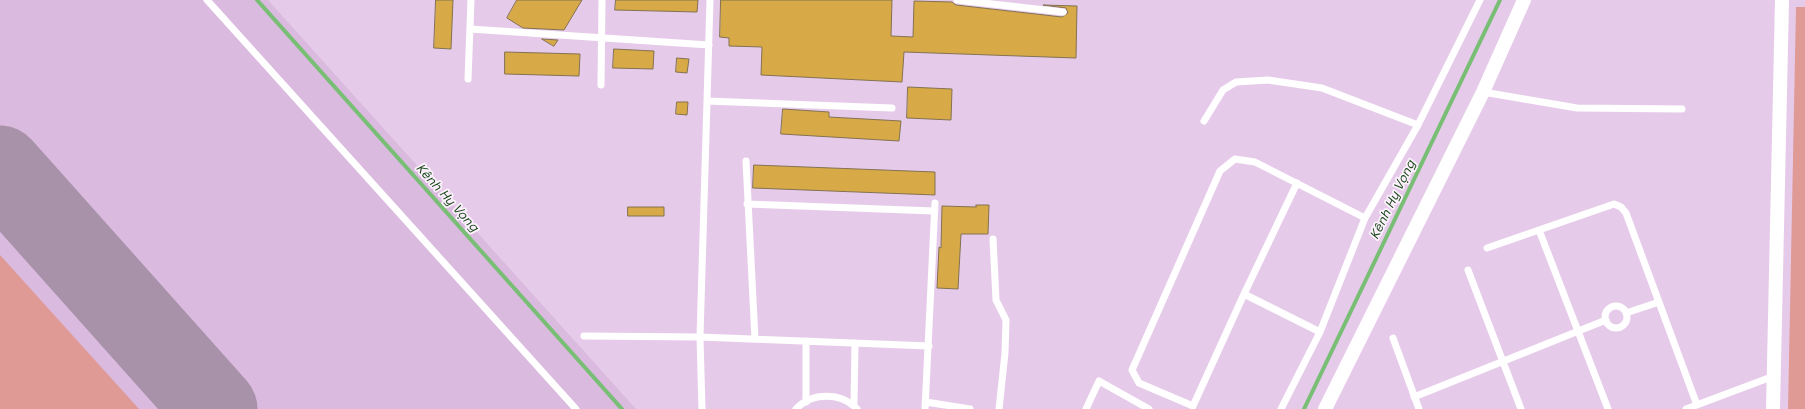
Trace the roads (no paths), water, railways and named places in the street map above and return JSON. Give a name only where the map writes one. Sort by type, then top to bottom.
[{"type":"street","points":[[1325,409],[1483,92],[1524,0]]},
{"type":"street","points":[[1773,409],[1782,0]]},
{"type":"lane","points":[[207,0],[576,409]]},
{"type":"lane","points":[[468,79],[471,0]]},
{"type":"lane","points":[[601,85],[602,0]]},
{"type":"lane","points":[[702,409],[700,337],[710,0]]},
{"type":"lane","points":[[957,0],[1063,12]]},
{"type":"lane","points":[[1281,409],[1320,332],[1365,218],[1418,125],[1480,0]]},
{"type":"lane","points":[[470,29],[709,45]]},
{"type":"lane","points":[[1204,121],[1224,90],[1236,82],[1268,80],[1322,88],[1418,125]]},
{"type":"lane","points":[[1483,92],[1577,108],[1682,109]]},
{"type":"lane","points":[[707,100],[892,108]]},
{"type":"lane","points":[[1297,183],[1193,406],[1139,383],[1132,370],[1220,172],[1235,159],[1255,162],[1297,183],[1365,218]]},
{"type":"lane","points":[[746,161],[755,339]]},
{"type":"lane","points":[[935,203],[926,405],[970,409]]},
{"type":"lane","points":[[747,204],[934,211]]},
{"type":"lane","points":[[1487,248],[1614,204],[1621,207],[1626,213],[1697,405]]},
{"type":"lane","points":[[1539,230],[1580,332],[1608,409]]},
{"type":"lane","points":[[993,239],[996,300],[1006,320],[1005,353],[999,409]]},
{"type":"lane","points":[[1468,270],[1521,409]]},
{"type":"lane","points":[[1244,294],[1320,332]]},
{"type":"lane","points":[[1626,313],[1659,302]]},
{"type":"lane","points":[[1614,306],[1621,307],[1626,313],[1625,323],[1619,327],[1612,327],[1606,320],[1606,312],[1614,306]]},
{"type":"lane","points":[[1414,397],[1580,332],[1606,320]]},
{"type":"lane","points":[[584,336],[700,337],[929,346]]},
{"type":"lane","points":[[1393,338],[1419,409]]},
{"type":"lane","points":[[806,341],[806,402]]},
{"type":"lane","points":[[855,407],[856,343]]},
{"type":"lane","points":[[1686,409],[1774,376]]},
{"type":"lane","points":[[1086,409],[1099,380],[1149,409]]},
{"type":"lane","points":[[796,409],[813,398],[827,396],[841,398],[855,407]]},
{"type":"waterway","name":"Kênh Hy Vọng","points":[[257,0],[622,409]]},
{"type":"waterway","name":"Kênh Hy Vọng","points":[[1304,409],[1500,0]]}]
